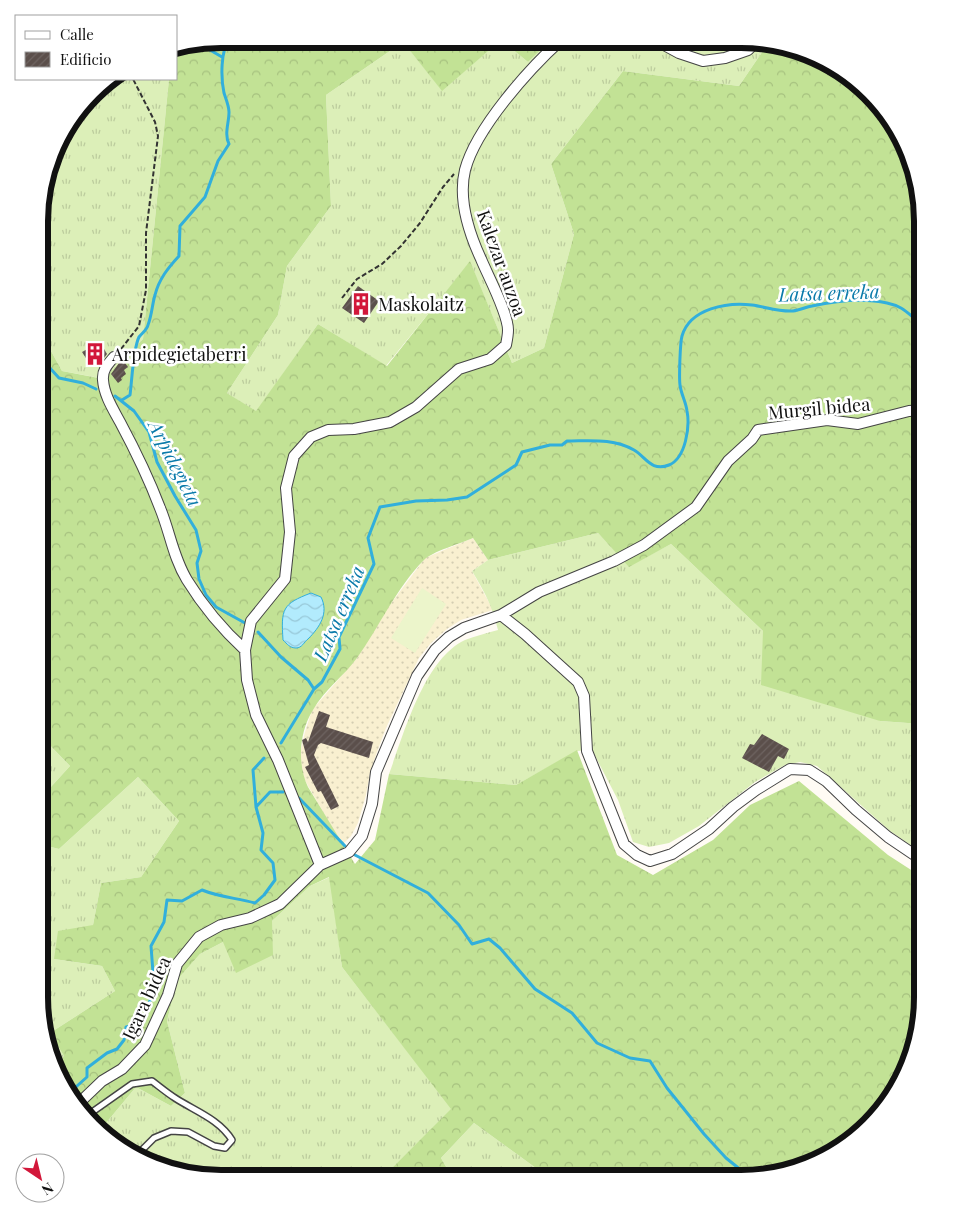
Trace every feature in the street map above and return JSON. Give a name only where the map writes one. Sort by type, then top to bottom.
[{"type":"street","name":"Kalezar auzoa","points":[[320,865],[278,760],[256,715],[247,680],[245,650],[250,621],[285,579],[290,532],[286,488],[294,456],[310,438],[328,430],[354,429],[390,422],[416,407],[459,369],[490,359],[506,345],[508,329],[466,218],[463,193],[464,172],[471,152],[487,126],[516,88],[554,48]]},
{"type":"street","points":[[670,48],[704,61],[725,58],[750,48]]},
{"type":"street","points":[[114,357],[105,368],[103,379],[106,394],[135,451],[161,510],[174,552],[186,579],[209,613],[224,631],[245,650]]},
{"type":"street","name":"Murgil bidea","points":[[320,865],[349,852],[362,836],[372,804],[376,772],[417,676],[435,650],[449,637],[464,628],[500,615],[538,592],[614,561],[644,545],[696,507],[728,460],[752,439],[758,430],[826,420],[858,424],[914,410]]},
{"type":"street","points":[[500,615],[525,634],[578,682],[584,696],[588,751],[624,844],[637,855],[650,861],[672,854],[710,829],[733,807],[756,790],[790,769],[809,770],[826,781],[888,837],[913,854]]},
{"type":"street","name":"Igara bidea","points":[[82,1100],[102,1081],[122,1069],[145,1045],[168,995],[178,964],[199,937],[221,925],[250,918],[280,904],[320,865]]},
{"type":"lane","points":[[92,1113],[132,1084],[152,1081],[174,1098],[221,1126],[232,1140],[225,1148],[214,1146],[188,1132],[171,1131],[154,1138],[140,1151]]},
{"type":"path","points":[[114,357],[140,326],[146,290],[146,233],[158,136],[155,122],[134,80]]},
{"type":"path","points":[[342,298],[357,279],[382,264],[401,246],[420,223],[450,177],[456,173],[464,172]]},
{"type":"shaded area","points":[[473,538],[488,560],[472,571],[493,610],[461,620],[447,629],[431,643],[419,658],[386,728],[377,752],[358,823],[351,836],[342,845],[303,777],[299,759],[312,710],[357,658],[383,614],[425,558]]},
{"type":"green space","points":[[221,48],[394,48],[326,95],[331,206],[287,266],[278,315],[227,393],[256,411],[318,324],[387,366],[470,261],[512,363],[544,348],[574,234],[551,164],[623,71],[739,86],[764,49],[785,53],[817,65],[837,77],[863,98],[878,115],[900,154],[908,176],[914,221],[913,723],[880,721],[761,685],[763,631],[671,544],[629,567],[598,533],[488,560],[473,538],[428,557],[414,571],[357,658],[328,690],[308,719],[302,738],[301,758],[304,778],[308,787],[355,864],[375,840],[389,774],[516,785],[577,750],[617,855],[653,875],[713,840],[750,805],[799,781],[888,855],[913,871],[913,1009],[910,1031],[896,1074],[884,1094],[863,1120],[846,1135],[807,1157],[785,1165],[752,1170],[539,1170],[474,1123],[441,1158],[448,1170],[390,1170],[451,1109],[342,967],[329,877],[310,886],[272,921],[273,955],[236,973],[223,942],[200,954],[177,980],[167,1021],[185,1093],[171,1106],[136,1087],[104,1125],[90,1111],[77,1094],[61,1064],[60,1061],[64,1056],[51,1032],[115,991],[102,966],[54,959],[58,931],[93,925],[101,883],[141,877],[179,821],[138,777],[59,849],[48,846],[48,790],[70,766],[48,743],[48,346],[62,371],[104,379],[143,339],[169,80],[178,80],[178,53]]},
{"type":"green space","points":[[394,48],[408,48],[442,90],[492,48],[511,48],[528,62],[543,48],[764,49],[739,86],[623,71],[551,164],[574,234],[544,348],[512,363],[470,262],[386,366],[318,324],[256,412],[227,393],[278,315],[287,266],[331,206],[326,95]]},
{"type":"green space","points":[[408,48],[492,48],[442,91]]},
{"type":"green space","points":[[511,48],[543,48],[528,62]]},
{"type":"green space","points":[[120,80],[169,80],[143,339],[105,379],[62,371],[48,346],[49,198],[61,154],[77,124],[90,107]]},
{"type":"green space","points":[[598,533],[629,566],[671,544],[763,631],[880,721],[913,723],[913,847],[890,831],[817,766],[800,762],[785,765],[755,782],[699,826],[669,843],[649,847],[633,842],[618,800],[592,750],[577,751],[516,785],[389,774],[417,699],[438,663],[465,640],[498,630],[488,599],[472,571],[488,560]]},
{"type":"green space","points":[[422,588],[446,604],[415,653],[391,638]]},
{"type":"green space","points":[[48,743],[70,766],[48,790]]},
{"type":"green space","points":[[138,777],[179,821],[141,877],[101,883],[93,925],[54,959],[102,966],[115,991],[51,1032],[48,997],[48,846],[59,849]]},
{"type":"green space","points":[[330,877],[342,967],[452,1109],[390,1170],[209,1170],[187,1167],[144,1153],[107,1128],[104,1125],[136,1087],[171,1106],[185,1093],[167,1021],[177,980],[200,954],[272,921],[310,886]]},
{"type":"green space","points":[[52,1036],[64,1056],[60,1061]]},
{"type":"green space","points":[[474,1123],[539,1170],[448,1170],[441,1158]]},
{"type":"water","points":[[311,593],[321,597],[324,609],[322,620],[316,630],[301,646],[296,648],[289,646],[283,640],[282,621],[285,609],[294,601]]},
{"type":"building","name":"Maskolaitz","points":[[358,286],[379,301],[364,323],[342,308]]},
{"type":"building","name":"Arpidegietaberri","points":[[100,342],[107,354],[101,362],[91,366],[82,352]]},
{"type":"building","points":[[122,359],[128,367],[124,370],[126,374],[118,383],[111,374]]},
{"type":"building","points":[[319,711],[330,715],[326,727],[373,742],[369,758],[321,743],[318,745],[314,755],[339,806],[331,810],[321,791],[318,792],[305,767],[309,765],[302,740],[306,738],[308,742]]},
{"type":"building","points":[[762,734],[789,749],[784,759],[778,756],[769,772],[742,758],[750,744],[754,745]]},
{"type":"waterway","name":"Arpidegieta","points":[[122,400],[130,395],[137,342],[146,330],[157,289],[164,274],[179,256],[180,226],[205,197],[218,161],[229,144],[227,132],[229,110],[222,80],[225,48]]},
{"type":"waterway","points":[[208,49],[222,57]]},
{"type":"waterway","name":"Latsa erreka","points":[[281,743],[314,689],[322,682],[340,649],[339,637],[374,564],[368,538],[380,507],[416,501],[467,497],[516,465],[522,452],[550,445],[562,445],[567,441],[610,442],[634,450],[649,463],[658,467],[669,465],[675,461],[683,449],[688,425],[686,404],[680,381],[682,336],[686,327],[693,319],[711,309],[742,304],[793,311],[830,303],[869,301],[887,303],[899,307],[914,318]]},
{"type":"waterway","points":[[48,366],[59,378],[83,383],[96,389]]},
{"type":"waterway","name":"Arpidegieta","points":[[115,396],[134,411],[149,432],[157,462],[196,530],[201,551],[197,563],[199,579],[206,595],[216,607],[245,623]]},
{"type":"waterway","name":"Arpidegieta","points":[[258,632],[281,657],[308,680],[314,689]]},
{"type":"waterway","name":"Latsa erreka","points":[[74,1089],[87,1077],[87,1068],[107,1053],[117,1049],[124,1040],[126,1027],[139,1024],[146,1015],[154,986],[151,946],[164,922],[167,900],[182,901],[202,890],[255,903],[264,895],[275,880],[273,863],[261,850],[263,833],[256,807],[253,770],[264,758]]},
{"type":"waterway","points":[[256,807],[270,792],[283,792]]},
{"type":"waterway","points":[[299,798],[345,846]]},
{"type":"waterway","points":[[355,855],[428,893],[459,925],[472,944],[489,939],[500,948],[535,989],[572,1013],[597,1043],[630,1058],[650,1061],[667,1088],[704,1134],[726,1158],[741,1170]]},
{"type":"place","name":"Maskolaitz","points":[[361,304]]},
{"type":"place","name":"Arpidegietaberri","points":[[95,354]]}]
